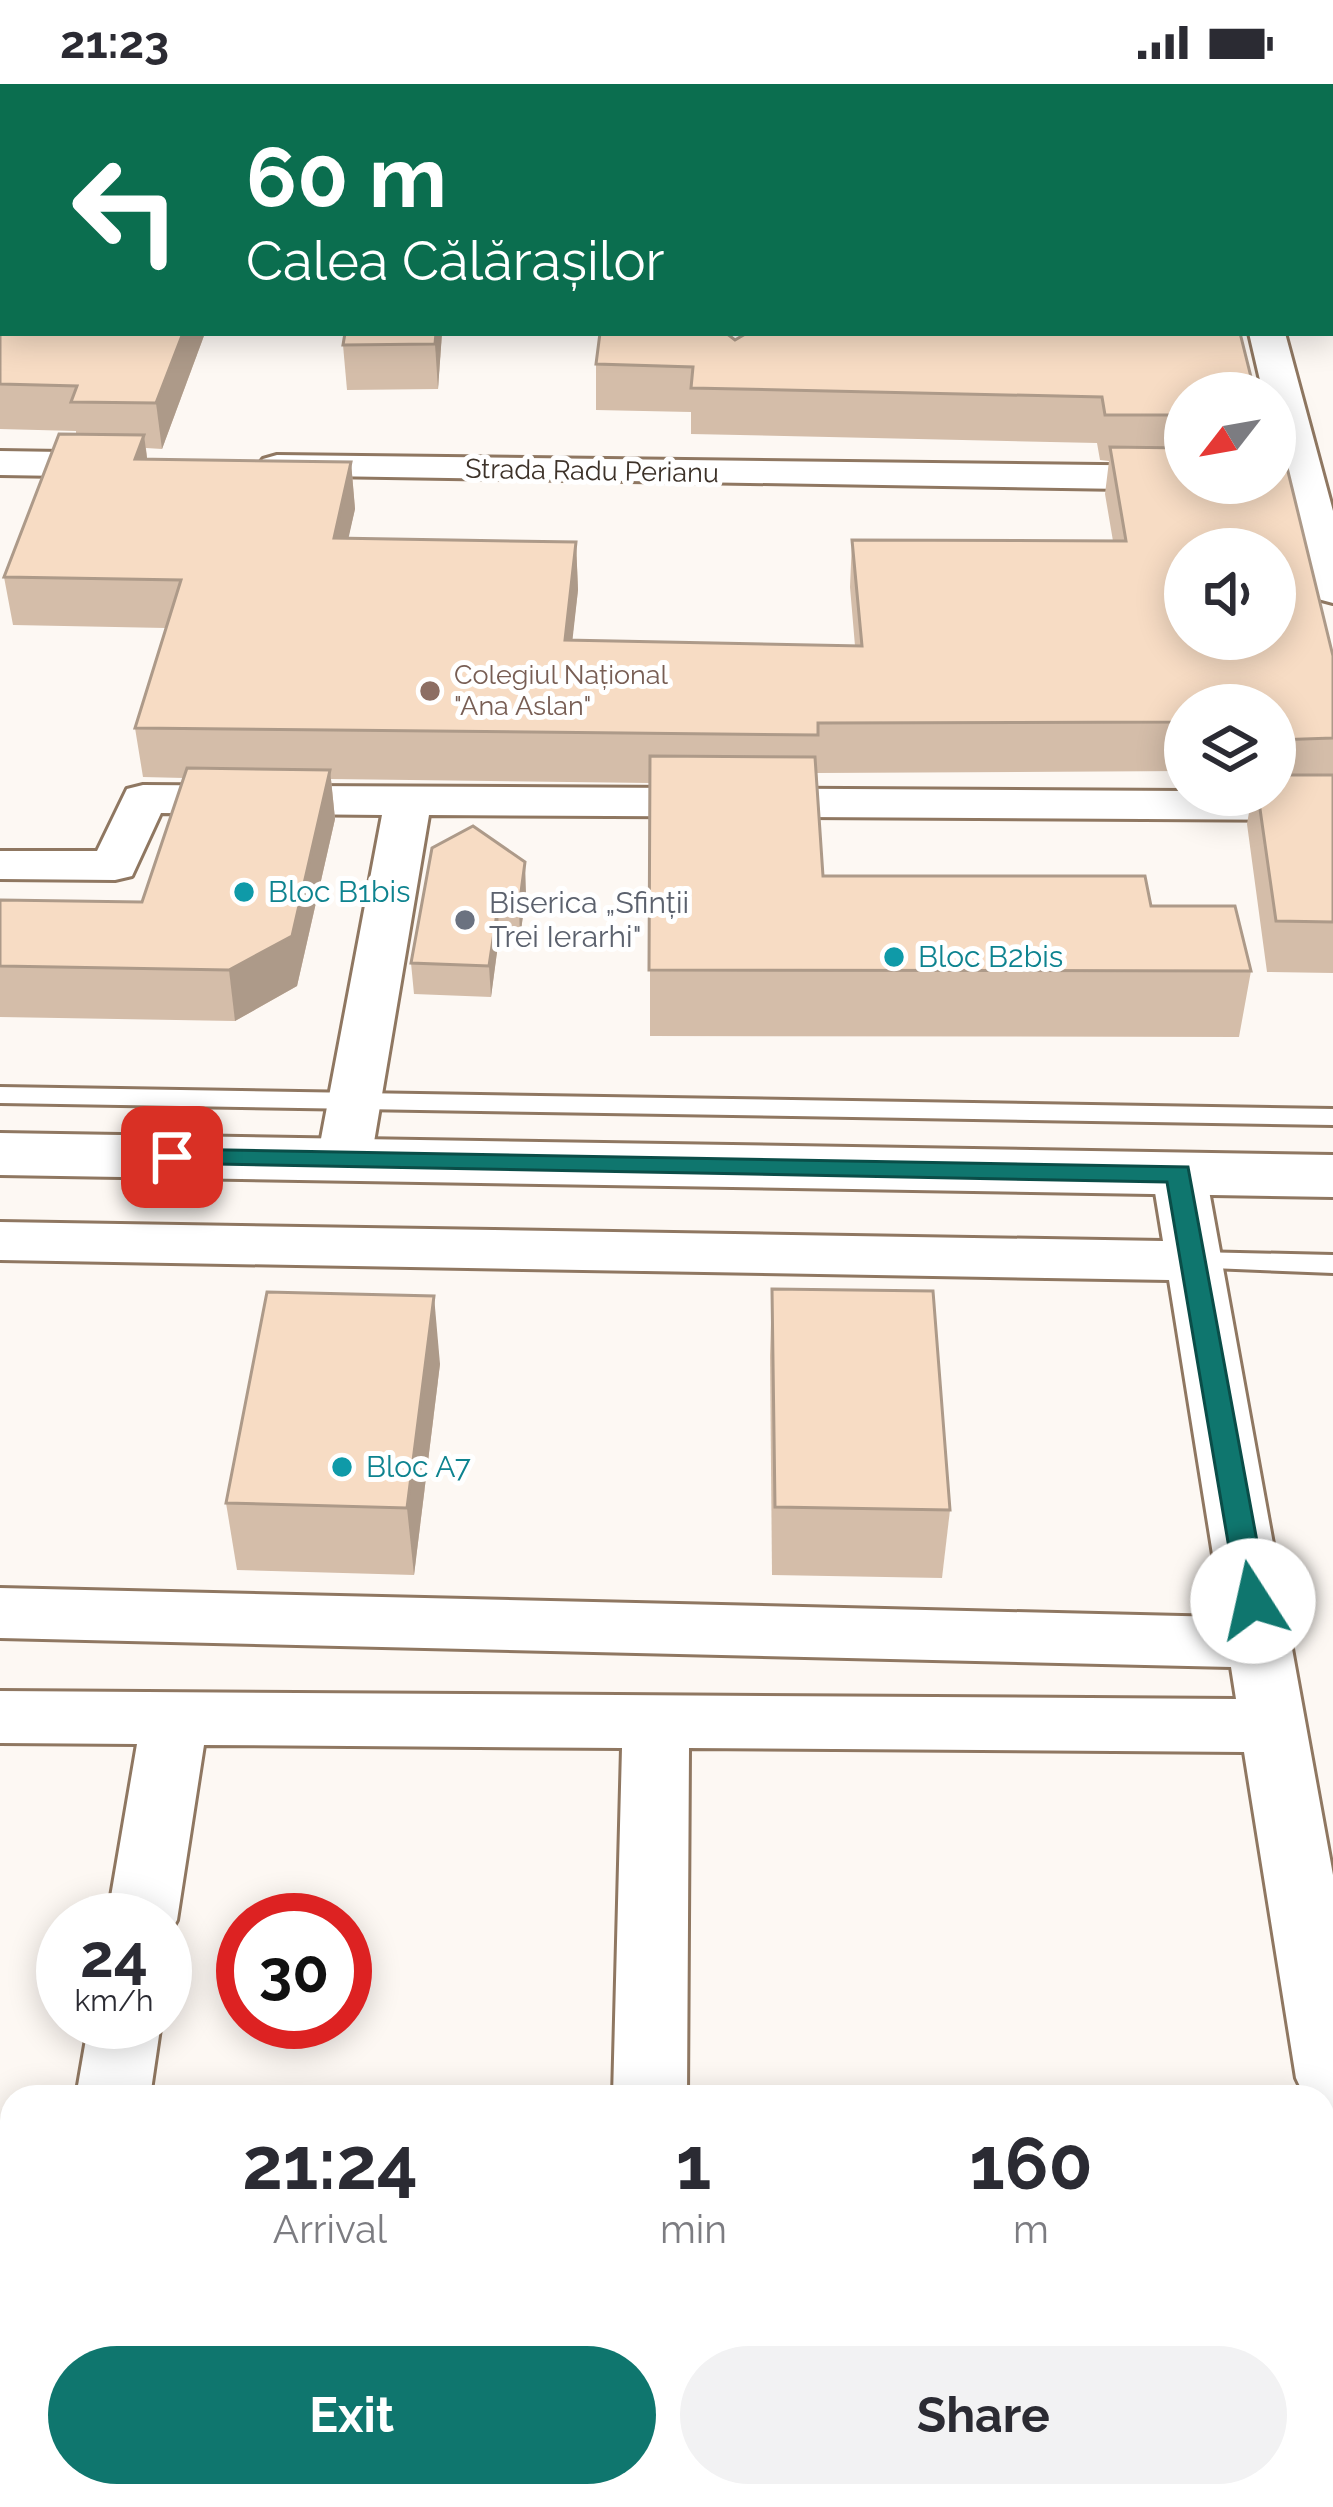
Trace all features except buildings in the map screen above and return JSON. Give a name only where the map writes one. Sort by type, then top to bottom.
[{"type":"main road","points":[[0,1154],[348,1131],[1178,1174],[1333,1176]]},
{"type":"street","points":[[1267,336],[1273,372]]},
{"type":"street","points":[[0,463],[166,465]]},
{"type":"street","name":"Strada Radu Perianu","points":[[237,466],[1164,478]]},
{"type":"street","points":[[1296,495],[1333,590]]},
{"type":"street","points":[[0,865],[115,866],[143,800],[1333,806]]},
{"type":"street","points":[[348,1131],[408,801]]},
{"type":"street","points":[[1178,1174],[1333,2078]]},
{"type":"street","points":[[0,1240],[1196,1261]]},
{"type":"street","points":[[0,1613],[1260,1643]]},
{"type":"street","points":[[0,1717],[1274,1726]]},
{"type":"street","points":[[146,1893],[175,1718]]},
{"type":"street","points":[[650,2085],[656,1722]]},
{"type":"street","points":[[115,2085],[121,2049]]},
{"type":"lane","points":[[0,1095],[348,1131],[1333,1117]]},
{"type":"lane","points":[[1196,1261],[1333,1264]]},
{"type":"place","name":"Colegiul Național \"Ana Aslan\"","points":[[430,691]]},
{"type":"place","name":"Bloc B1bis","points":[[244,892]]},
{"type":"place","name":"Biserica „Sfinții Trei Ierarhi\"","points":[[465,920]]},
{"type":"place","name":"Bloc B2bis","points":[[894,957]]},
{"type":"place","name":"Bloc A7","points":[[342,1467]]},
{"type":"route","points":[[172,1157],[1178,1174],[1253,1601]]}]
